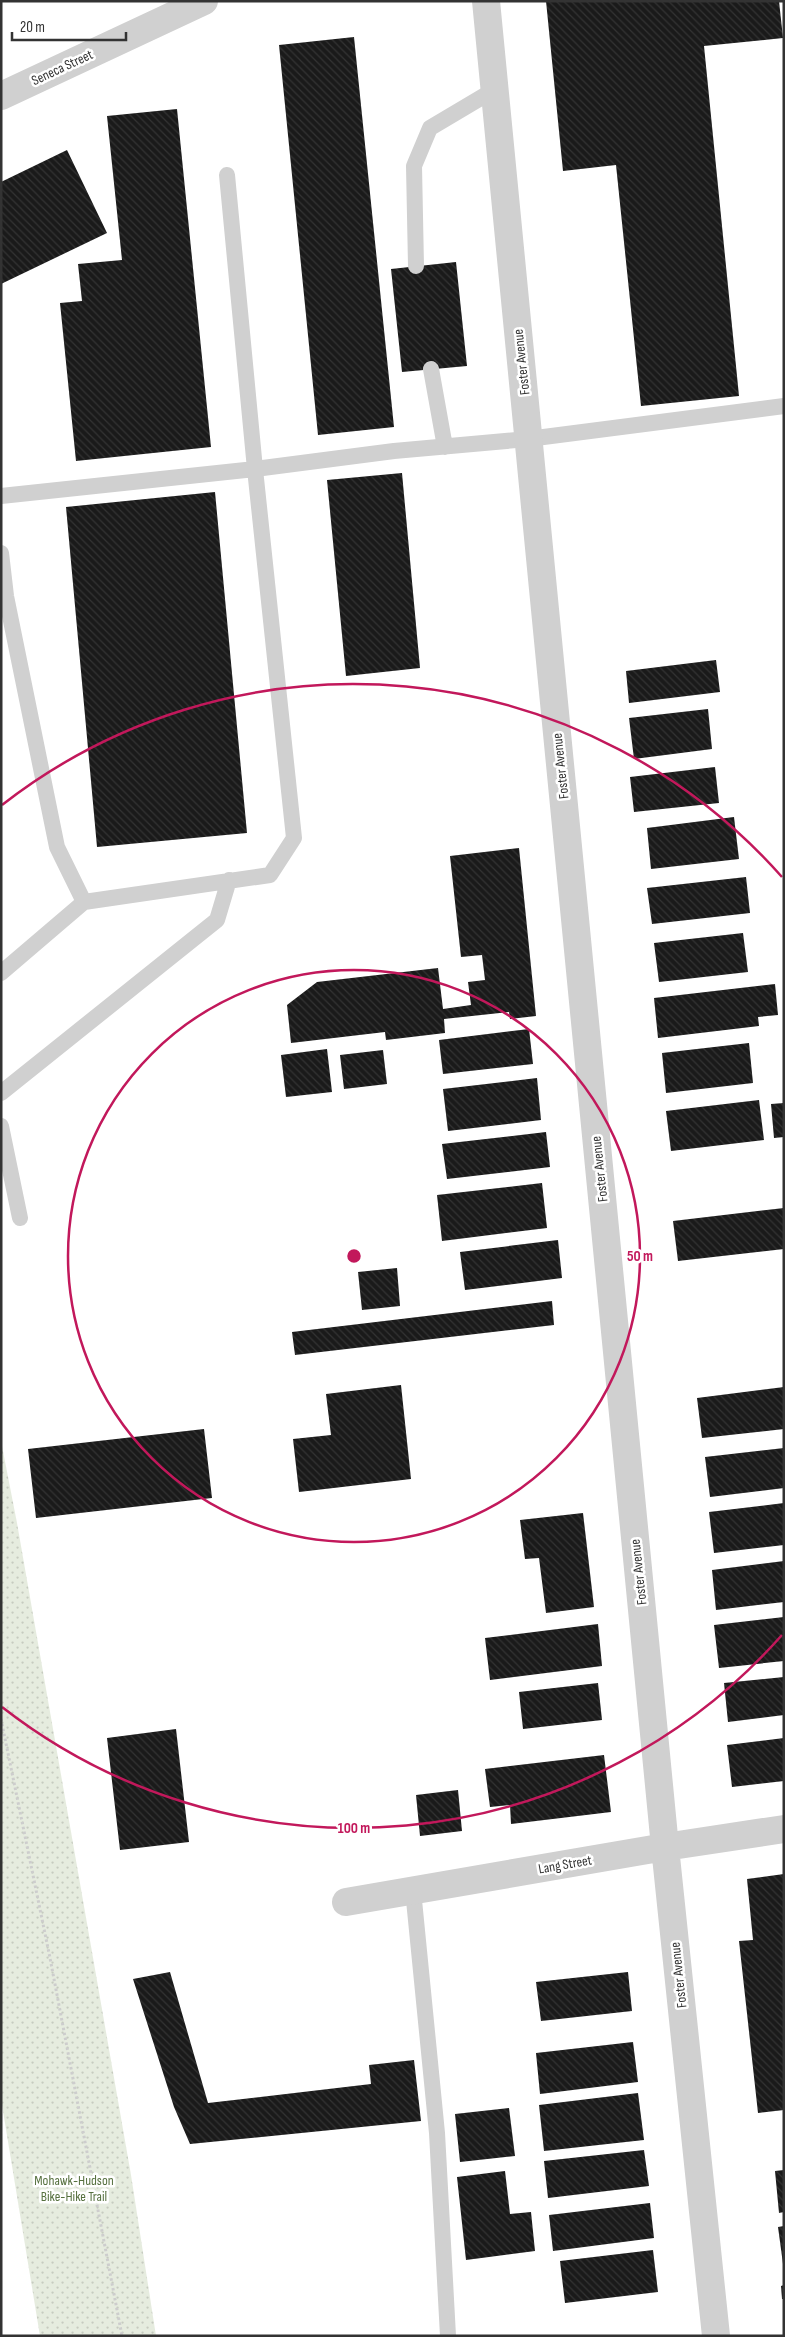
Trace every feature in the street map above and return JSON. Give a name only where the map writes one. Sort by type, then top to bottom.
[{"type":"street","name":"Seneca Street","points":[[1,96],[204,1]]},
{"type":"street","name":"Foster Avenue","points":[[486,1],[665,1847],[716,2336]]},
{"type":"street","name":"Lang Street","points":[[346,1902],[665,1847],[784,1829]]},
{"type":"lane","points":[[416,266],[414,166],[430,128],[494,90]]},
{"type":"lane","points":[[1,973],[84,902],[270,875],[294,838],[255,469],[227,176]]},
{"type":"lane","points":[[431,369],[445,447]]},
{"type":"lane","points":[[1,496],[255,469],[394,451],[528,439],[784,406]]},
{"type":"lane","points":[[1,553],[6,596],[57,847],[84,902]]},
{"type":"lane","points":[[1,1093],[217,920],[230,880]]},
{"type":"lane","points":[[1,1126],[20,1218]]},
{"type":"lane","points":[[413,1890],[437,2133],[448,2336]]},
{"type":"path","points":[[1,1719],[48,1949],[122,2336]]},
{"type":"green space","name":"Mohawk-Hudson Bike-Hike Trail","points":[[1,1441],[131,2175],[156,2336],[40,2336],[1,2099]]},
{"type":"building","points":[[546,1],[779,1],[783,38],[704,46],[739,396],[641,406],[616,165],[563,171]]},
{"type":"building","points":[[354,37],[394,427],[318,435],[279,45]]},
{"type":"building","points":[[177,109],[211,447],[76,461],[60,303],[82,301],[78,264],[122,260],[107,116]]},
{"type":"building","points":[[67,150],[107,233],[1,284],[1,182]]},
{"type":"building","points":[[456,262],[467,366],[402,372],[391,269]]},
{"type":"building","points":[[402,473],[420,668],[346,676],[327,480]]},
{"type":"building","points":[[215,492],[247,833],[97,847],[66,507]]},
{"type":"building","points":[[716,660],[720,692],[629,703],[626,671]]},
{"type":"building","points":[[708,709],[712,749],[634,759],[629,718]]},
{"type":"building","points":[[715,767],[719,803],[634,812],[630,777]]},
{"type":"building","points":[[734,817],[739,859],[651,869],[647,828]]},
{"type":"building","points":[[519,848],[536,1016],[510,1019],[509,1012],[444,1019],[445,1033],[386,1040],[385,1032],[291,1043],[287,1005],[317,982],[438,968],[443,1009],[471,1005],[468,982],[485,980],[482,955],[461,957],[450,856]]},
{"type":"building","points":[[746,877],[750,913],[652,924],[647,888]]},
{"type":"building","points":[[743,933],[748,972],[659,982],[654,943]]},
{"type":"building","points":[[775,984],[778,1015],[758,1017],[759,1026],[658,1038],[654,998]]},
{"type":"building","points":[[529,1029],[533,1064],[443,1074],[439,1040]]},
{"type":"building","points":[[749,1043],[753,1083],[666,1093],[662,1053]]},
{"type":"building","points":[[327,1049],[332,1092],[286,1097],[281,1055]]},
{"type":"building","points":[[383,1050],[387,1084],[344,1089],[340,1055]]},
{"type":"building","points":[[537,1078],[541,1120],[448,1131],[443,1089]]},
{"type":"building","points":[[759,1100],[764,1140],[671,1151],[666,1111]]},
{"type":"building","points":[[784,1103],[784,1137],[774,1138],[771,1104]]},
{"type":"building","points":[[546,1132],[550,1167],[447,1179],[442,1144]]},
{"type":"building","points":[[542,1183],[547,1228],[442,1241],[437,1195]]},
{"type":"building","points":[[784,1208],[784,1249],[678,1261],[673,1221]]},
{"type":"building","points":[[558,1240],[562,1278],[465,1290],[460,1252]]},
{"type":"building","points":[[397,1268],[400,1306],[362,1310],[358,1272]]},
{"type":"building","points":[[552,1301],[554,1325],[295,1355],[292,1332]]},
{"type":"building","points":[[401,1385],[411,1479],[299,1492],[293,1439],[331,1435],[326,1394]]},
{"type":"building","points":[[784,1387],[784,1429],[702,1438],[697,1398]]},
{"type":"building","points":[[204,1429],[212,1498],[36,1518],[28,1449]]},
{"type":"building","points":[[784,1448],[784,1488],[710,1497],[705,1457]]},
{"type":"building","points":[[784,1503],[784,1545],[714,1553],[709,1512]]},
{"type":"building","points":[[583,1513],[594,1607],[546,1613],[539,1558],[525,1559],[520,1520]]},
{"type":"building","points":[[784,1561],[784,1602],[716,1610],[712,1570]]},
{"type":"building","points":[[784,1617],[784,1661],[719,1668],[714,1625]]},
{"type":"building","points":[[598,1624],[602,1666],[490,1680],[485,1638]]},
{"type":"building","points":[[784,1677],[784,1715],[728,1722],[724,1683]]},
{"type":"building","points":[[598,1683],[602,1720],[523,1729],[519,1692]]},
{"type":"building","points":[[176,1729],[189,1842],[120,1850],[107,1738]]},
{"type":"building","points":[[784,1738],[784,1781],[732,1787],[727,1745]]},
{"type":"building","points":[[604,1755],[611,1812],[511,1824],[510,1805],[490,1807],[485,1769]]},
{"type":"building","points":[[458,1790],[462,1831],[420,1836],[416,1795]]},
{"type":"building","points":[[784,1874],[784,2110],[758,2113],[739,1941],[753,1940],[747,1879]]},
{"type":"building","points":[[170,1972],[208,2103],[371,2084],[369,2065],[414,2060],[421,2121],[190,2144],[174,2107],[133,1979]]},
{"type":"building","points":[[628,1972],[632,2011],[541,2021],[536,1982]]},
{"type":"building","points":[[633,2042],[638,2082],[540,2094],[536,2053]]},
{"type":"building","points":[[638,2093],[644,2140],[544,2151],[539,2105]]},
{"type":"building","points":[[509,2108],[515,2156],[460,2162],[455,2114]]},
{"type":"building","points":[[644,2150],[649,2186],[548,2198],[544,2161]]},
{"type":"building","points":[[784,2170],[784,2212],[779,2213],[775,2171]]},
{"type":"building","points":[[505,2171],[510,2214],[531,2212],[535,2251],[466,2260],[457,2177]]},
{"type":"building","points":[[650,2203],[654,2238],[553,2251],[549,2215]]},
{"type":"building","points":[[784,2226],[784,2264],[783,2264],[778,2227]]},
{"type":"building","points":[[653,2250],[658,2292],[565,2303],[560,2261]]},
{"type":"building","points":[[784,2285],[784,2299],[782,2299],[781,2286]]}]
